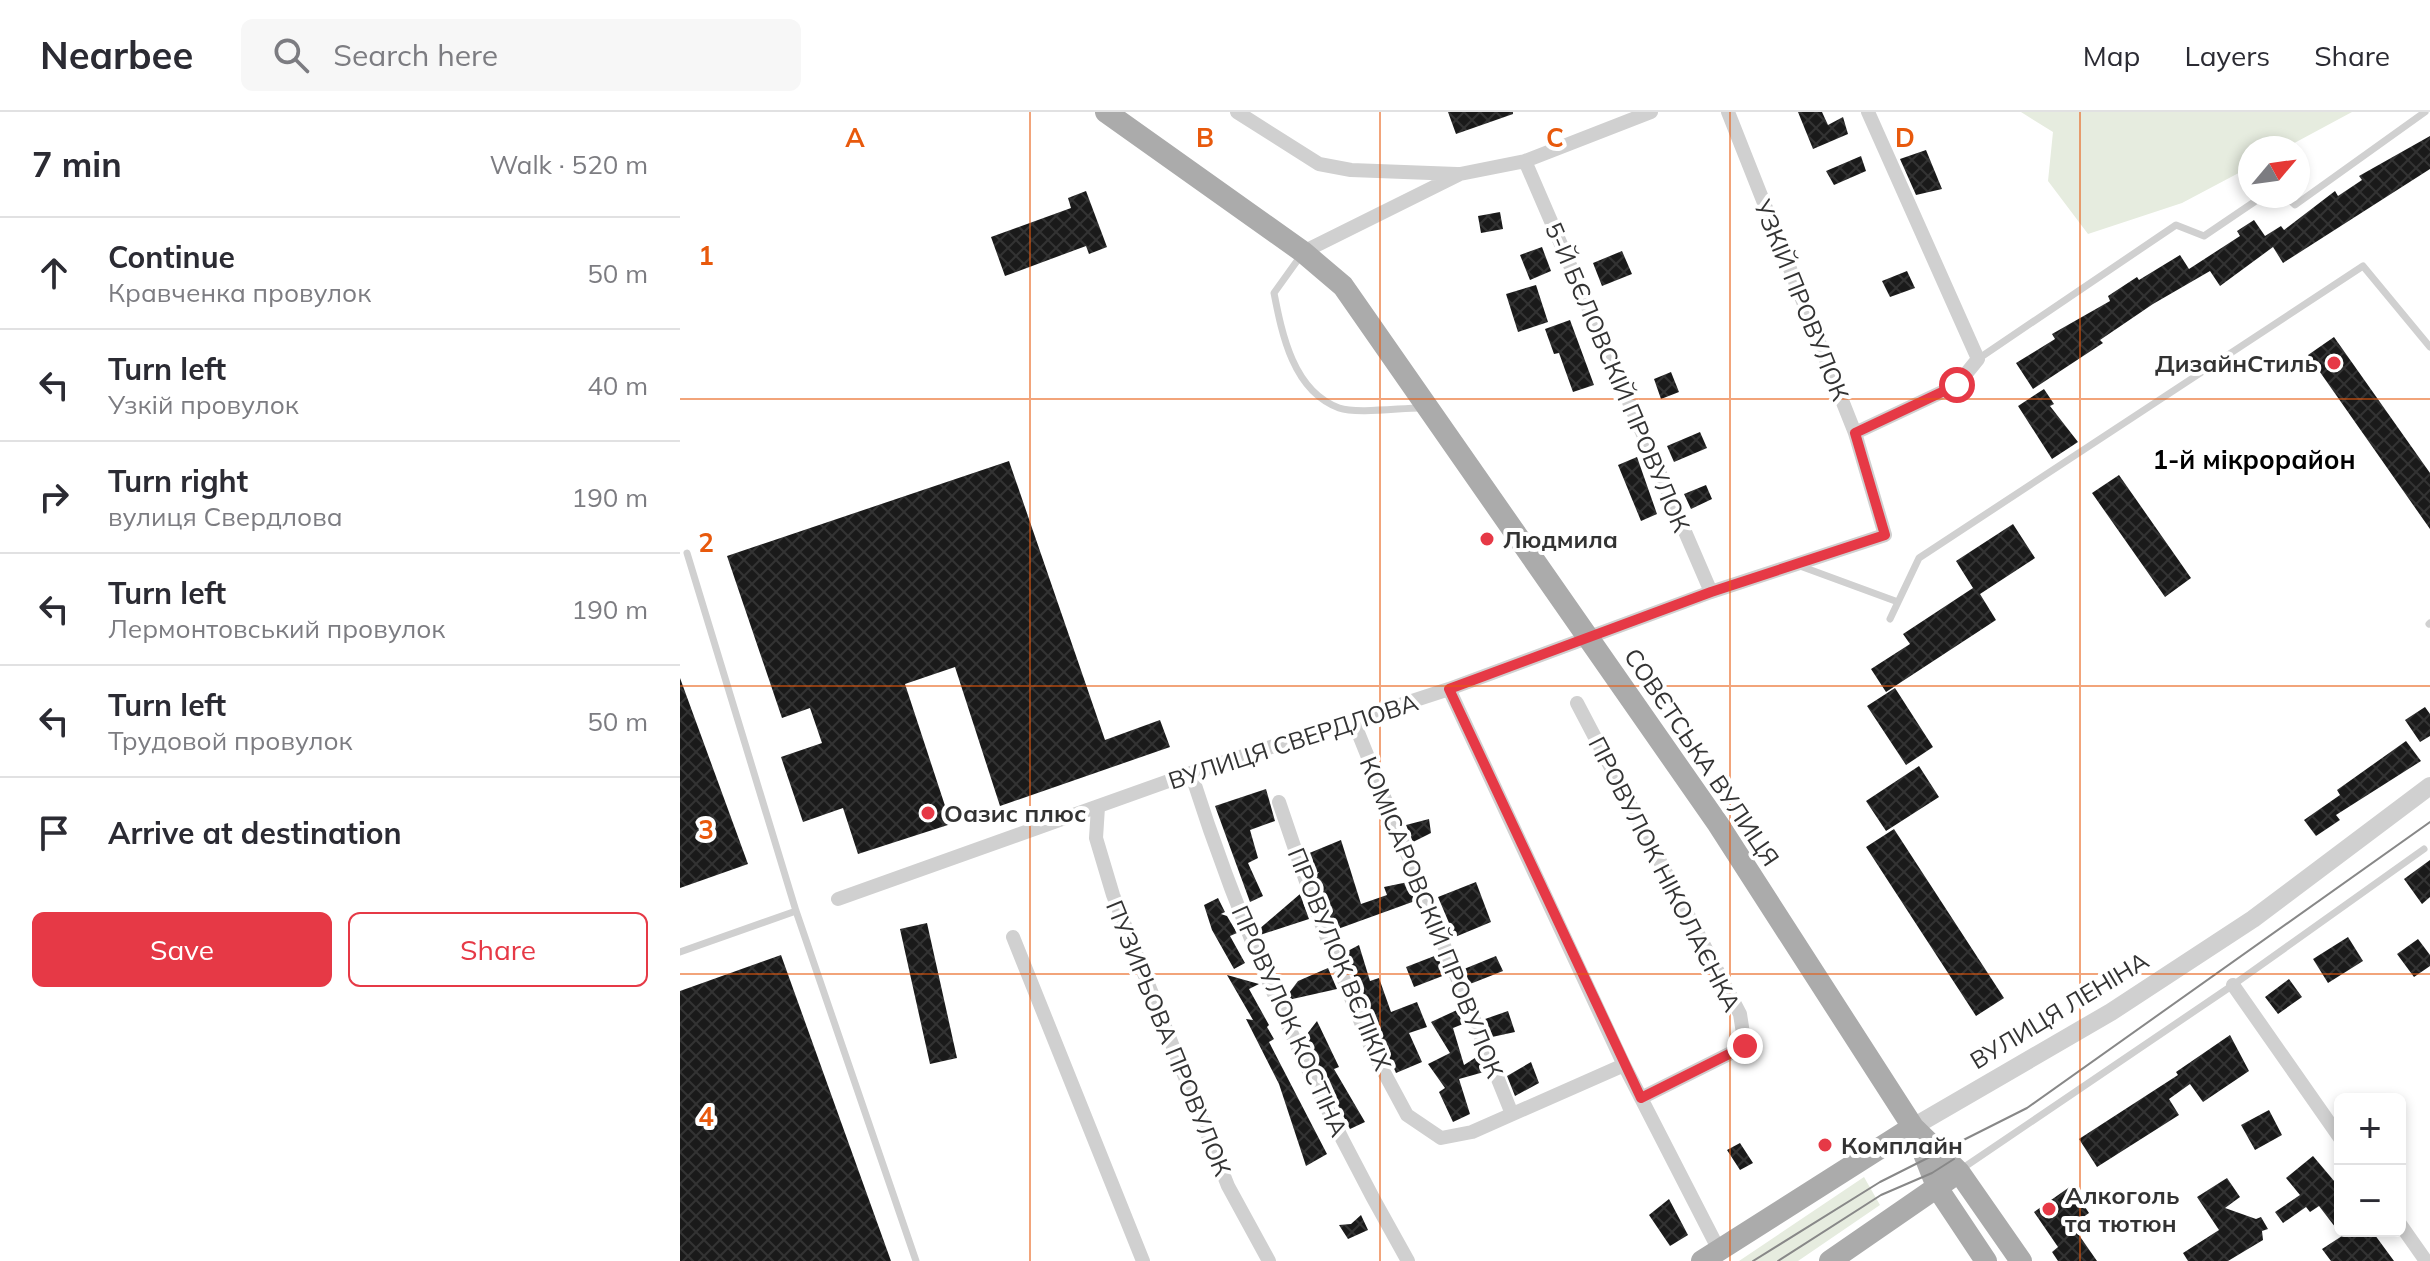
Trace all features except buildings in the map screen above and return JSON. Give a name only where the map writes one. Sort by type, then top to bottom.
[{"type":"main road","name":"СОВЄТСЬКА ВУЛИЦЯ","points":[[1106,112],[1303,252],[1343,286],[1718,824],[1913,1127],[1959,1172],[2021,1261]]},
{"type":"main road","points":[[1913,1127],[1938,1189],[1986,1261]]},
{"type":"main road","name":"ВУЛИЦЯ ЛЕНІНА","points":[[1710,1256],[1913,1127]]},
{"type":"main road","points":[[1830,1261],[1959,1172]]},
{"type":"street","points":[[1237,112],[1319,164],[1351,170],[1460,174],[1525,161],[1651,112]]},
{"type":"street","name":"УЗКІЙ ПРОВУЛОК","points":[[1728,112],[1855,433],[1885,535]]},
{"type":"street","points":[[1855,433],[1957,385],[1978,359],[1868,112]]},
{"type":"street","name":"5-Й БЄЛОВСКІЙ ПРОВУЛОК","points":[[1525,161],[1711,592]]},
{"type":"street","points":[[1303,252],[1460,174]]},
{"type":"street","name":"ВУЛИЦЯ СВЕРДЛОВА","points":[[838,899],[1191,773],[1449,689],[1711,592],[1885,535]]},
{"type":"street","points":[[1449,689],[1641,1098],[1710,1256]]},
{"type":"street","name":"ПРОВУЛОК НІКОЛАЄНКА","points":[[1577,703],[1740,1014],[1745,1046],[1641,1098]]},
{"type":"street","name":"КОМІСАРОВСКІЙ ПРОВУЛОК","points":[[1353,720],[1512,1114]]},
{"type":"street","name":"ПРОВУЛОК КОСТІНА","points":[[1191,773],[1220,865],[1299,1051],[1408,1261]]},
{"type":"street","name":"ВУЛИЦЯ ЛЕНІНА","points":[[1913,1127],[2111,1012],[2253,919],[2430,786]]},
{"type":"street","name":"ПРОВУЛОК ВЄЛІКІХ","points":[[1279,802],[1315,908],[1372,1050],[1407,1115],[1441,1138],[1472,1132],[1624,1065]]},
{"type":"street","name":"ПУЗИРЬОВА ПРОВУЛОК","points":[[1098,807],[1096,838],[1109,885],[1228,1186],[1269,1261]]},
{"type":"street","points":[[1013,937],[1143,1261]]},
{"type":"street","points":[[2233,985],[2334,1129]]},
{"type":"street","points":[[2406,1233],[2426,1261]]},
{"type":"lane","points":[[2310,194],[2425,112]]},
{"type":"lane","points":[[1978,359],[2176,225],[2204,236],[2245,208]]},
{"type":"lane","points":[[1303,252],[1274,293],[1283,338],[1307,386],[1340,408],[1429,407]]},
{"type":"lane","points":[[1890,619],[1919,558],[2363,266],[2430,347]]},
{"type":"lane","points":[[687,553],[796,911],[916,1261]]},
{"type":"lane","points":[[1798,566],[1898,602]]},
{"type":"lane","points":[[1959,1172],[2233,985],[2424,849]]},
{"type":"lane","points":[[680,952],[796,911]]},
{"type":"shaded area","points":[[2021,112],[2352,112],[2307,136],[2238,136],[2238,173],[2182,203],[2088,234],[2048,181],[2053,132]]},
{"type":"shaded area","points":[[1864,1177],[1880,1205],[1798,1261],[1739,1261]]},
{"type":"tram line","points":[[1753,1261],[1880,1182],[2027,1108],[2430,822]]},
{"type":"tram line","points":[[1778,1261],[1881,1195],[1932,1173],[1954,1159]]},
{"type":"place","name":"ДизайнСтиль","points":[[2334,363]]},
{"type":"place","name":"Людмила","points":[[1487,539]]},
{"type":"place","name":"Оазис плюс","points":[[928,813]]},
{"type":"place","name":"Комплайн","points":[[1825,1145]]},
{"type":"place","name":"Алкоголь та тютюн","points":[[2049,1209]]},
{"type":"district","name":"1-й мікрорайон","points":[[2254,459]]},
{"type":"route","points":[[1745,1046],[1641,1098],[1449,689],[1711,592],[1885,535],[1855,433],[1957,385]]}]
